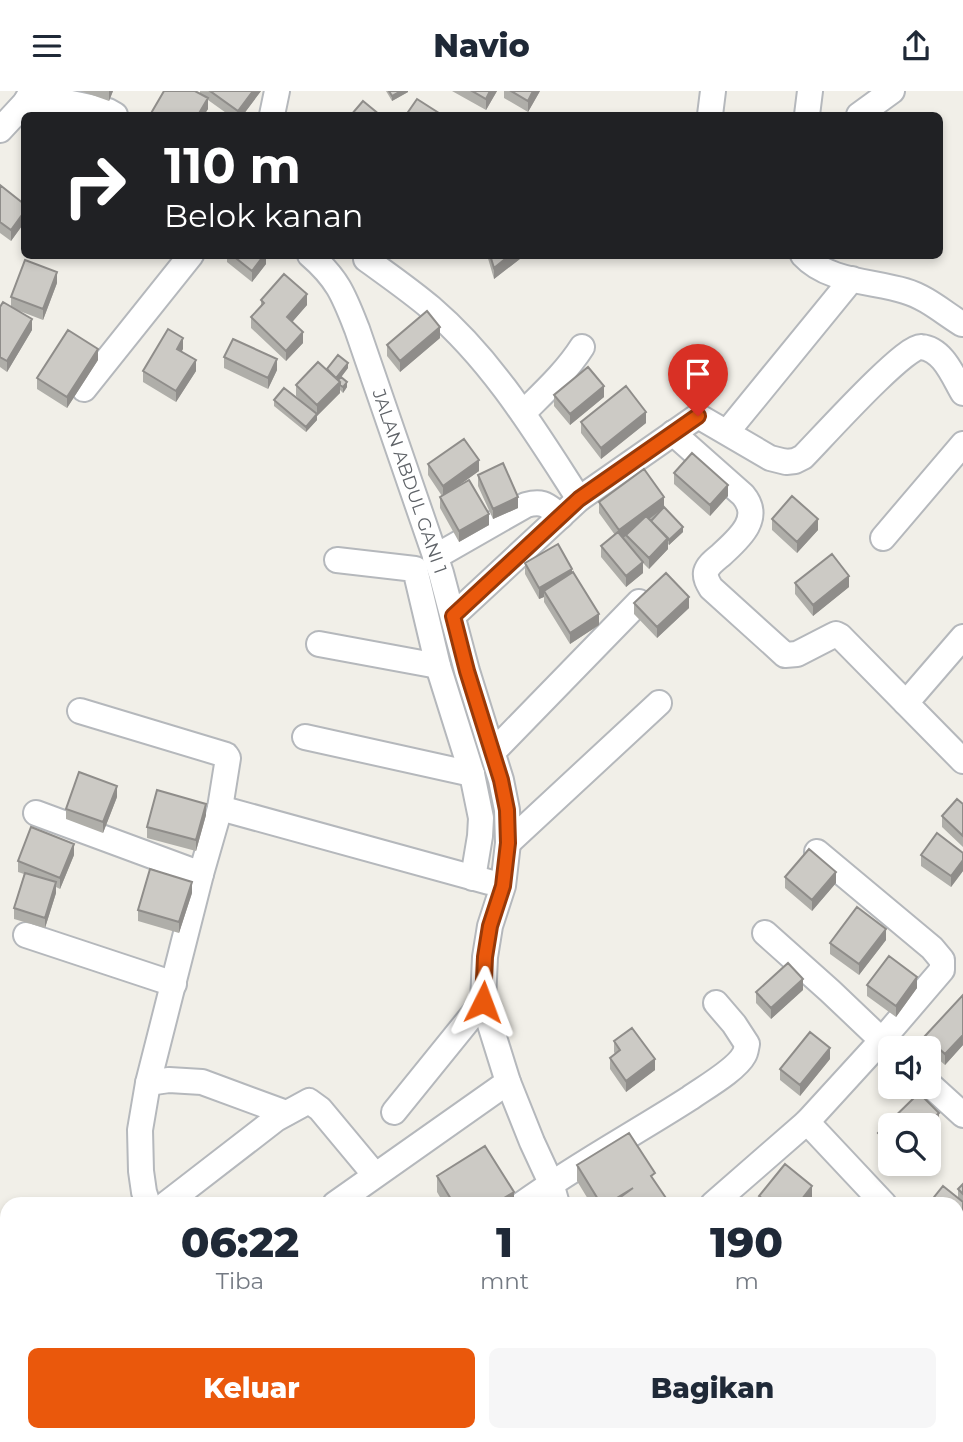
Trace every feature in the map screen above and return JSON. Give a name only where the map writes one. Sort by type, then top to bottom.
[{"type":"street","points":[[272,112],[276,91]]},
{"type":"street","points":[[710,112],[713,91]]},
{"type":"street","points":[[807,112],[810,91]]},
{"type":"street","points":[[863,112],[892,91]]},
{"type":"street","points":[[1,125],[28,97],[110,112]]},
{"type":"street","points":[[84,389],[188,259]]},
{"type":"street","points":[[323,266],[359,259]]},
{"type":"street","points":[[371,259],[431,308],[478,355],[523,414],[579,499]]},
{"type":"street","points":[[806,259],[824,270],[852,279],[908,291],[963,323]]},
{"type":"street","name":"JALAN ABDUL GANI 1","points":[[323,266],[343,293],[357,329],[435,557],[493,752],[507,810],[508,843],[503,886],[490,926],[485,957],[483,1002],[508,1082],[554,1194]]},
{"type":"street","points":[[727,432],[852,279]]},
{"type":"street","points":[[453,616],[579,499],[698,416],[770,458],[786,462],[803,457],[878,379],[918,346],[935,352],[947,365],[963,393]]},
{"type":"street","points":[[523,414],[560,376],[582,347]]},
{"type":"street","points":[[673,433],[743,495],[751,511],[749,522],[739,538],[708,568],[706,577],[711,588],[785,655],[797,654],[836,634],[840,636],[963,761]]},
{"type":"street","points":[[883,538],[963,444]]},
{"type":"street","points":[[435,557],[526,505],[537,502],[561,516]]},
{"type":"street","points":[[337,560],[415,569],[438,666],[472,774],[481,818],[472,878]]},
{"type":"street","points":[[493,752],[639,602]]},
{"type":"street","points":[[906,703],[963,638]]},
{"type":"street","points":[[319,644],[438,666]]},
{"type":"street","points":[[508,843],[659,703]]},
{"type":"street","points":[[80,711],[226,755],[228,758],[220,808],[148,1083],[140,1130],[141,1171],[146,1197]]},
{"type":"street","points":[[305,737],[472,774]]},
{"type":"street","points":[[220,808],[503,886]]},
{"type":"street","points":[[36,813],[201,874]]},
{"type":"street","points":[[817,852],[932,948],[942,960],[942,970],[892,1036]]},
{"type":"street","points":[[765,933],[878,1036]]},
{"type":"street","points":[[26,935],[174,983]]},
{"type":"street","points":[[394,1112],[483,1002]]},
{"type":"street","points":[[554,1194],[651,1123],[717,1080],[744,1055],[747,1044],[716,1003]]},
{"type":"street","points":[[721,1197],[807,1122],[878,1052]]},
{"type":"street","points":[[148,1083],[169,1080],[202,1082],[286,1112]]},
{"type":"street","points":[[345,1197],[508,1082]]},
{"type":"street","points":[[941,1095],[963,1115]]},
{"type":"street","points":[[175,1197],[286,1112],[309,1101],[320,1109],[375,1175]]},
{"type":"street","points":[[807,1122],[877,1197]]},
{"type":"building","points":[[164,91],[195,91],[208,98],[200,112],[152,112]]},
{"type":"building","points":[[210,91],[253,91],[238,111]]},
{"type":"building","points":[[472,91],[490,91],[486,99]]},
{"type":"building","points":[[511,91],[533,91],[528,101]]},
{"type":"building","points":[[417,99],[437,112],[408,112]]},
{"type":"building","points":[[363,101],[376,112],[354,112]]},
{"type":"building","points":[[0,185],[21,202],[21,216],[11,230],[0,222]]},
{"type":"building","points":[[237,259],[261,259],[252,271]]},
{"type":"building","points":[[491,259],[505,259],[494,268]]},
{"type":"building","points":[[25,260],[57,272],[43,309],[11,297]]},
{"type":"building","points":[[284,274],[307,294],[287,317],[303,332],[286,351],[251,317],[264,303],[261,300]]},
{"type":"building","points":[[3,302],[32,319],[7,361],[0,357],[0,307]]},
{"type":"building","points":[[427,311],[440,327],[400,361],[387,345]]},
{"type":"building","points":[[168,329],[183,338],[177,349],[196,360],[176,391],[143,371]]},
{"type":"building","points":[[68,330],[98,349],[67,397],[37,378]]},
{"type":"building","points":[[233,339],[277,359],[268,378],[224,357]]},
{"type":"building","points":[[338,355],[348,363],[336,378],[327,369]]},
{"type":"building","points":[[318,362],[340,382],[317,405],[296,385]]},
{"type":"building","points":[[588,367],[604,386],[570,414],[554,395]]},
{"type":"building","points":[[341,377],[347,382],[343,387],[338,380]]},
{"type":"building","points":[[626,386],[646,412],[601,448],[581,422]]},
{"type":"building","points":[[284,388],[317,414],[306,427],[274,400]]},
{"type":"building","points":[[464,439],[479,460],[443,486],[428,464]]},
{"type":"building","points":[[692,453],[728,485],[710,505],[674,473]]},
{"type":"building","points":[[503,463],[518,497],[493,509],[478,475]]},
{"type":"building","points":[[644,469],[664,497],[619,530],[599,502]]},
{"type":"building","points":[[469,480],[489,514],[459,531],[440,497]]},
{"type":"building","points":[[792,496],[818,519],[797,542],[772,519]]},
{"type":"building","points":[[664,507],[683,527],[669,540],[651,521]]},
{"type":"building","points":[[646,516],[668,538],[649,558],[626,535]]},
{"type":"building","points":[[618,532],[643,562],[626,576],[601,546]]},
{"type":"building","points":[[558,544],[572,569],[539,588],[525,563]]},
{"type":"building","points":[[832,554],[849,576],[813,605],[795,583]]},
{"type":"building","points":[[573,572],[599,614],[570,633],[544,591]]},
{"type":"building","points":[[666,573],[689,597],[657,627],[634,603]]},
{"type":"building","points":[[79,772],[117,786],[103,822],[66,809]]},
{"type":"building","points":[[157,790],[206,804],[196,840],[147,827]]},
{"type":"building","points":[[957,799],[963,804],[963,836],[942,816]]},
{"type":"building","points":[[31,827],[74,844],[60,878],[18,861]]},
{"type":"building","points":[[937,833],[963,853],[963,860],[951,876],[921,855]]},
{"type":"building","points":[[809,849],[836,872],[812,900],[785,877]]},
{"type":"building","points":[[150,869],[192,882],[179,922],[138,910]]},
{"type":"building","points":[[25,873],[56,882],[45,918],[14,908]]},
{"type":"building","points":[[857,907],[886,929],[859,964],[830,943]]},
{"type":"building","points":[[889,956],[917,977],[896,1006],[867,985]]},
{"type":"building","points":[[788,963],[803,979],[771,1008],[756,992]]},
{"type":"building","points":[[963,995],[963,1035],[945,1054],[941,1050],[941,1036],[925,1036]]},
{"type":"building","points":[[632,1028],[655,1059],[626,1081],[610,1058],[620,1050],[614,1041]]},
{"type":"building","points":[[810,1032],[830,1048],[800,1085],[780,1069]]},
{"type":"building","points":[[913,1099],[925,1099],[939,1113],[898,1113]]},
{"type":"building","points":[[629,1133],[655,1173],[651,1176],[665,1197],[621,1197],[633,1188],[618,1197],[597,1197],[577,1165]]},
{"type":"building","points":[[485,1146],[514,1192],[506,1197],[450,1197],[437,1176]]},
{"type":"building","points":[[785,1164],[812,1186],[803,1197],[759,1196]]},
{"type":"building","points":[[943,1186],[957,1197],[934,1197]]},
{"type":"route","points":[[483,1002],[485,957],[490,926],[503,886],[508,843],[507,810],[501,780],[453,616],[579,499],[698,416]]}]
